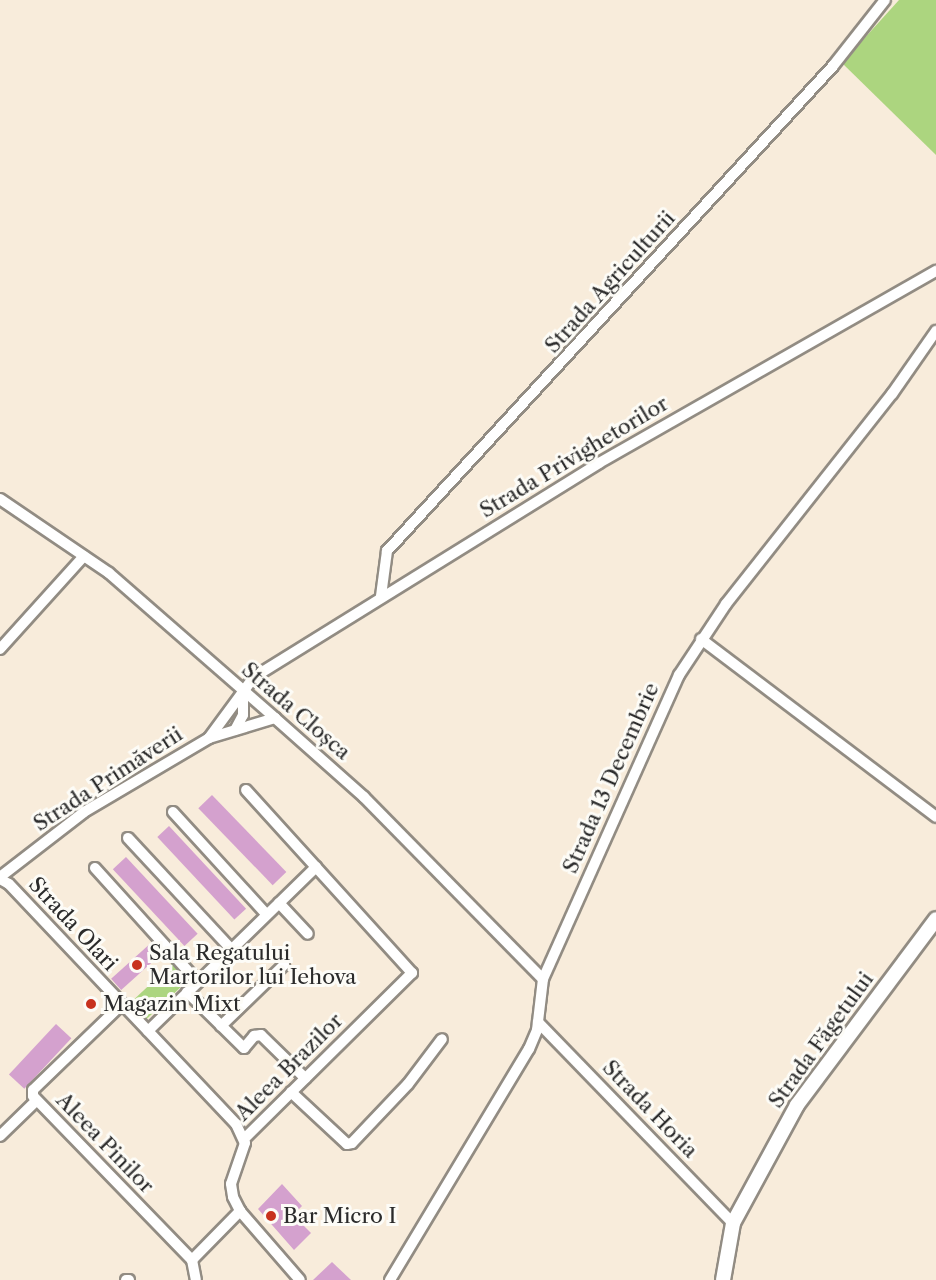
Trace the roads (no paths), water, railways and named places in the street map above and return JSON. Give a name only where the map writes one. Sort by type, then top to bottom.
[{"type":"main road","name":"Strada Făgetului","points":[[723,1280],[734,1223],[810,1085],[936,919]]},
{"type":"street","name":"Strada Agriculturii","points":[[381,596],[387,551],[833,66],[885,0]]},
{"type":"street","name":"Strada Privighetorilor","points":[[243,691],[254,677],[381,596],[599,464],[936,271]]},
{"type":"street","name":"Strada 13 Decembrie","points":[[390,1280],[530,1049],[538,1022],[543,979],[657,718],[702,639],[936,331]]},
{"type":"street","name":"Strada Cloșca","points":[[0,499],[109,573],[275,718],[364,797],[543,979]]},
{"type":"street","points":[[0,649],[84,556]]},
{"type":"street","points":[[702,639],[936,817]]},
{"type":"street","points":[[235,730],[243,715],[243,691]]},
{"type":"street","name":"Strada Primăverii","points":[[209,738],[243,691]]},
{"type":"street","name":"Strada Primăverii","points":[[0,878],[84,812],[209,738],[275,718]]},
{"type":"street","points":[[148,1031],[316,867],[246,790]]},
{"type":"street","points":[[173,812],[267,915]]},
{"type":"street","points":[[128,838],[231,949]]},
{"type":"street","name":"Aleea Brazilor","points":[[245,1138],[412,973],[316,867]]},
{"type":"street","points":[[94,868],[197,981]]},
{"type":"street","name":"Strada Olari","points":[[0,878],[9,884],[225,1111],[245,1138]]},
{"type":"street","points":[[279,903],[308,934]]},
{"type":"street","points":[[221,1026],[284,965]]},
{"type":"street","points":[[187,992],[244,1048],[254,1036],[261,1035],[305,1078]]},
{"type":"street","name":"Aleea Pinilor","points":[[122,1005],[33,1090],[36,1101],[192,1260]]},
{"type":"street","name":"Strada Horia","points":[[538,1022],[734,1223]]},
{"type":"street","points":[[291,1092],[347,1144],[352,1143],[408,1084],[442,1039]]},
{"type":"street","points":[[0,1136],[36,1101]]},
{"type":"street","points":[[245,1138],[231,1184],[240,1211],[300,1280]]},
{"type":"street","points":[[196,1280],[192,1260],[240,1211]]},
{"type":"place","name":"Sala Regatului Martorilor lui Iehova","points":[[137,965]]},
{"type":"place","name":"Magazin Mixt","points":[[91,1004]]},
{"type":"place","name":"Bar Micro I","points":[[271,1216]]}]
